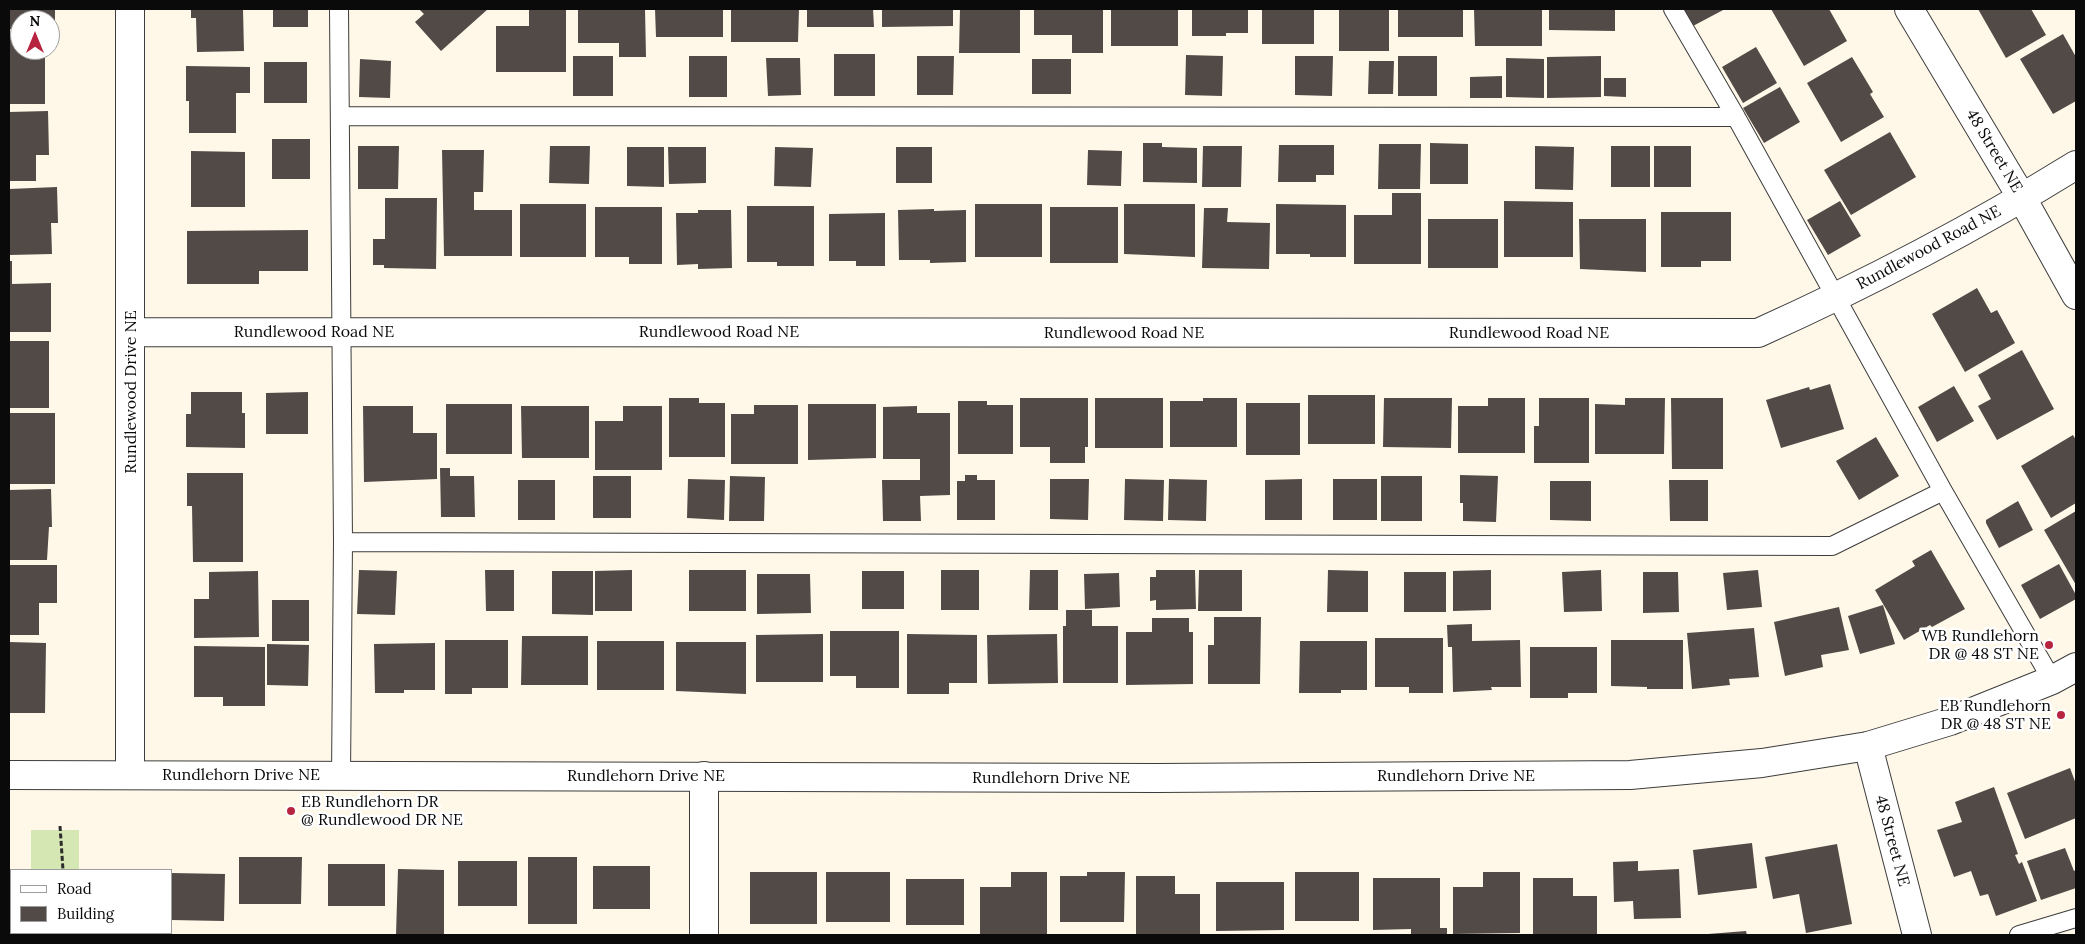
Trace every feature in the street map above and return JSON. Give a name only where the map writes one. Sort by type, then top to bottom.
[{"type":"street","name":"Rundlewood Drive NE","points":[[130,9],[130,775]]},
{"type":"street","name":"48 Street NE","points":[[1909,9],[2022,198],[2076,295]]},
{"type":"street","name":"Rundlewood Road NE","points":[[131,332],[1758,333],[1835,298],[2022,198],[2076,165]]},
{"type":"street","name":"Rundlehorn Drive NE","points":[[9,775],[1157,778],[1630,774],[1762,763],[1868,746],[1950,721],[2052,680],[2076,667]]},
{"type":"street","name":"48 Street NE","points":[[1868,746],[1917,935]]},
{"type":"street","points":[[704,776],[704,935]]},
{"type":"lane","points":[[339,9],[343,542],[341,776]]},
{"type":"lane","points":[[1673,9],[1736,118],[1943,491],[2052,680]]},
{"type":"lane","points":[[340,116],[1736,118]]},
{"type":"lane","points":[[343,542],[1832,546],[1943,491]]},
{"type":"lane","points":[[2019,935],[2076,918]]},
{"type":"path","points":[[60,826],[63,869]]},
{"type":"green space","points":[[31,830],[79,830],[79,869],[31,869]]},
{"type":"building","points":[[9,9],[55,9],[10,10],[9,29]]},
{"type":"building","points":[[191,9],[243,9],[244,51],[197,52],[196,18],[191,18]]},
{"type":"building","points":[[273,9],[308,9],[308,27],[273,27]]},
{"type":"building","points":[[419,9],[488,9],[441,51],[415,22],[424,14]]},
{"type":"building","points":[[529,9],[566,9],[566,72],[496,72],[496,26],[529,26]]},
{"type":"building","points":[[578,9],[645,9],[646,57],[619,57],[619,43],[578,43]]},
{"type":"building","points":[[655,9],[723,9],[723,37],[656,37]]},
{"type":"building","points":[[731,9],[799,9],[798,42],[731,42]]},
{"type":"building","points":[[807,9],[873,9],[874,27],[807,27]]},
{"type":"building","points":[[882,9],[953,9],[953,26],[882,27]]},
{"type":"building","points":[[960,9],[1020,10],[1020,53],[959,53]]},
{"type":"building","points":[[1034,9],[1103,9],[1103,53],[1072,53],[1072,35],[1034,35]]},
{"type":"building","points":[[1111,9],[1178,9],[1178,46],[1111,46]]},
{"type":"building","points":[[1192,9],[1248,9],[1248,33],[1226,33],[1226,36],[1192,36]]},
{"type":"building","points":[[1262,9],[1314,9],[1314,44],[1262,44]]},
{"type":"building","points":[[1339,9],[1389,9],[1389,51],[1339,51]]},
{"type":"building","points":[[1398,9],[1463,9],[1463,37],[1398,37]]},
{"type":"building","points":[[1474,9],[1542,9],[1542,46],[1475,46]]},
{"type":"building","points":[[1549,9],[1615,9],[1615,31],[1549,30]]},
{"type":"building","points":[[1684,9],[1725,9],[1693,26]]},
{"type":"building","points":[[1771,9],[1829,9],[1847,41],[1804,66]]},
{"type":"building","points":[[1978,9],[2031,9],[2046,35],[2006,58]]},
{"type":"building","points":[[2063,34],[2076,57],[2076,101],[2053,114],[2020,59]]},
{"type":"building","points":[[9,37],[10,60],[45,60],[45,104],[9,104]]},
{"type":"building","points":[[1756,47],[1777,83],[1743,103],[1722,67]]},
{"type":"building","points":[[834,54],[875,54],[875,96],[834,96]]},
{"type":"building","points":[[1186,55],[1223,56],[1222,96],[1185,95]]},
{"type":"building","points":[[573,56],[613,56],[613,96],[573,96]]},
{"type":"building","points":[[689,56],[727,56],[727,97],[689,97]]},
{"type":"building","points":[[917,56],[954,56],[953,95],[917,95]]},
{"type":"building","points":[[1295,56],[1333,56],[1332,96],[1295,95]]},
{"type":"building","points":[[1398,56],[1437,56],[1437,96],[1398,96]]},
{"type":"building","points":[[1601,56],[1601,97],[1547,98],[1547,57]]},
{"type":"building","points":[[1852,57],[1873,92],[1870,94],[1884,117],[1841,142],[1807,83]]},
{"type":"building","points":[[766,58],[800,58],[801,95],[768,96]]},
{"type":"building","points":[[1506,58],[1544,59],[1544,98],[1506,97]]},
{"type":"building","points":[[360,59],[391,61],[390,98],[359,97]]},
{"type":"building","points":[[1032,59],[1071,59],[1071,94],[1032,94]]},
{"type":"building","points":[[1369,61],[1394,61],[1393,94],[1368,94]]},
{"type":"building","points":[[264,62],[307,62],[307,103],[264,103]]},
{"type":"building","points":[[186,66],[250,67],[250,93],[236,93],[236,133],[189,133],[189,101],[186,101]]},
{"type":"building","points":[[1502,76],[1502,98],[1470,98],[1470,77]]},
{"type":"building","points":[[1604,78],[1626,78],[1626,97],[1604,96]]},
{"type":"building","points":[[1780,87],[1800,122],[1764,143],[1743,108]]},
{"type":"building","points":[[48,111],[49,155],[36,155],[36,181],[9,181],[9,112]]},
{"type":"building","points":[[1890,132],[1916,177],[1851,215],[1824,170]]},
{"type":"building","points":[[272,139],[310,139],[310,179],[272,179]]},
{"type":"building","points":[[1143,143],[1162,143],[1162,147],[1197,148],[1197,183],[1143,182]]},
{"type":"building","points":[[1430,143],[1468,144],[1468,184],[1430,184]]},
{"type":"building","points":[[1379,144],[1421,144],[1420,189],[1378,189]]},
{"type":"building","points":[[1279,145],[1334,145],[1334,175],[1316,175],[1316,182],[1278,182]]},
{"type":"building","points":[[358,146],[399,146],[398,189],[358,189]]},
{"type":"building","points":[[550,146],[590,146],[589,184],[549,183]]},
{"type":"building","points":[[1203,146],[1242,146],[1241,187],[1202,187]]},
{"type":"building","points":[[1535,146],[1574,147],[1573,190],[1535,189]]},
{"type":"building","points":[[1611,146],[1650,146],[1650,187],[1611,187]]},
{"type":"building","points":[[1654,146],[1691,146],[1691,187],[1654,187]]},
{"type":"building","points":[[627,147],[664,147],[664,187],[627,186]]},
{"type":"building","points":[[668,147],[706,147],[706,183],[669,184]]},
{"type":"building","points":[[775,147],[813,148],[811,187],[774,186]]},
{"type":"building","points":[[896,147],[932,147],[932,183],[896,183]]},
{"type":"building","points":[[442,150],[484,150],[483,192],[474,192],[474,210],[512,210],[512,256],[444,256]]},
{"type":"building","points":[[1088,150],[1122,151],[1121,186],[1087,185]]},
{"type":"building","points":[[191,151],[245,152],[245,207],[191,207]]},
{"type":"building","points":[[57,187],[58,223],[51,223],[52,254],[9,255],[9,189]]},
{"type":"building","points":[[1392,193],[1421,193],[1421,264],[1354,264],[1354,215],[1392,215]]},
{"type":"building","points":[[385,198],[437,198],[436,269],[384,268],[384,265],[373,265],[373,239],[385,239]]},
{"type":"building","points":[[1504,201],[1573,202],[1573,257],[1504,257]]},
{"type":"building","points":[[1840,201],[1861,236],[1828,255],[1807,220]]},
{"type":"building","points":[[520,204],[586,204],[586,257],[520,257]]},
{"type":"building","points":[[975,204],[1042,204],[1042,257],[975,257]]},
{"type":"building","points":[[1124,204],[1195,204],[1195,257],[1124,254]]},
{"type":"building","points":[[1276,204],[1346,205],[1346,257],[1310,257],[1310,254],[1276,254]]},
{"type":"building","points":[[747,206],[814,206],[814,266],[777,266],[777,262],[747,262]]},
{"type":"building","points":[[595,207],[662,207],[662,264],[629,264],[629,257],[595,257]]},
{"type":"building","points":[[1050,207],[1118,207],[1118,263],[1050,263]]},
{"type":"building","points":[[1204,208],[1228,208],[1227,222],[1270,223],[1269,269],[1202,268]]},
{"type":"building","points":[[934,209],[934,211],[966,210],[966,262],[930,263],[930,260],[899,260],[898,210]]},
{"type":"building","points":[[698,210],[731,210],[732,268],[698,269],[698,264],[677,265],[676,213],[698,213]]},
{"type":"building","points":[[1661,212],[1731,212],[1731,261],[1701,261],[1701,267],[1661,267]]},
{"type":"building","points":[[885,213],[885,266],[856,266],[856,261],[829,261],[829,214]]},
{"type":"building","points":[[1428,219],[1498,219],[1498,268],[1428,268]]},
{"type":"building","points":[[1579,219],[1646,219],[1646,272],[1580,269]]},
{"type":"building","points":[[308,230],[308,271],[259,271],[259,284],[187,284],[187,231]]},
{"type":"building","points":[[9,261],[12,261],[12,284],[51,283],[51,332],[9,332]]},
{"type":"building","points":[[1977,288],[1991,313],[1997,310],[2015,343],[1965,372],[1932,314]]},
{"type":"building","points":[[9,341],[49,341],[49,408],[9,408]]},
{"type":"building","points":[[2022,350],[2054,409],[1997,440],[1978,406],[1991,399],[1978,375]]},
{"type":"building","points":[[1830,384],[1844,429],[1781,448],[1766,400],[1809,387],[1810,390]]},
{"type":"building","points":[[1954,386],[1974,421],[1937,442],[1918,407]]},
{"type":"building","points":[[191,392],[242,392],[242,413],[245,413],[245,448],[186,447],[186,414],[191,414]]},
{"type":"building","points":[[308,392],[308,434],[266,434],[266,393]]},
{"type":"building","points":[[1308,395],[1375,395],[1375,444],[1308,444]]},
{"type":"building","points":[[669,398],[699,398],[699,403],[725,403],[725,457],[669,457]]},
{"type":"building","points":[[1020,398],[1088,398],[1088,447],[1085,447],[1085,463],[1050,463],[1050,447],[1020,447]]},
{"type":"building","points":[[1095,398],[1163,398],[1163,448],[1095,448]]},
{"type":"building","points":[[1203,398],[1237,398],[1237,447],[1170,447],[1170,401],[1203,401]]},
{"type":"building","points":[[1384,398],[1452,398],[1451,448],[1383,447]]},
{"type":"building","points":[[1488,398],[1525,398],[1525,453],[1458,453],[1458,406],[1488,406]]},
{"type":"building","points":[[1539,398],[1589,398],[1589,463],[1534,463],[1534,426],[1539,426]]},
{"type":"building","points":[[1625,398],[1665,398],[1664,454],[1595,454],[1595,404],[1625,405]]},
{"type":"building","points":[[1671,398],[1723,398],[1723,469],[1672,469]]},
{"type":"building","points":[[958,401],[987,401],[987,405],[1013,405],[1013,454],[958,454]]},
{"type":"building","points":[[1246,403],[1300,403],[1300,455],[1246,455]]},
{"type":"building","points":[[446,404],[512,404],[512,454],[446,454]]},
{"type":"building","points":[[808,404],[876,404],[876,458],[808,460]]},
{"type":"building","points":[[754,405],[798,405],[798,464],[731,464],[731,414],[754,414]]},
{"type":"building","points":[[363,406],[413,406],[413,433],[437,433],[437,479],[364,482]]},
{"type":"building","points":[[521,406],[589,406],[589,458],[522,458]]},
{"type":"building","points":[[623,406],[662,406],[662,470],[595,470],[595,421],[623,421]]},
{"type":"building","points":[[917,406],[917,413],[950,413],[950,495],[920,496],[921,521],[883,521],[882,480],[920,480],[920,459],[883,459],[883,407]]},
{"type":"building","points":[[9,413],[55,413],[55,484],[9,484]]},
{"type":"building","points":[[2073,435],[2076,440],[2076,503],[2051,518],[2021,466]]},
{"type":"building","points":[[1876,437],[1899,476],[1859,500],[1836,461]]},
{"type":"building","points":[[440,468],[450,468],[450,476],[474,476],[475,517],[441,517]]},
{"type":"building","points":[[187,473],[243,473],[243,562],[193,562],[192,506],[187,506]]},
{"type":"building","points":[[965,475],[977,475],[977,480],[995,480],[995,520],[957,520],[957,481],[965,481]]},
{"type":"building","points":[[1460,475],[1498,476],[1496,522],[1463,521],[1463,503],[1460,503]]},
{"type":"building","points":[[593,476],[631,476],[631,518],[593,518]]},
{"type":"building","points":[[730,476],[765,477],[764,521],[729,521]]},
{"type":"building","points":[[1381,476],[1422,476],[1422,521],[1381,521]]},
{"type":"building","points":[[688,479],[725,480],[724,520],[687,518]]},
{"type":"building","points":[[1050,479],[1089,479],[1088,520],[1050,519]]},
{"type":"building","points":[[1125,479],[1164,480],[1163,521],[1124,520]]},
{"type":"building","points":[[1169,479],[1207,480],[1206,521],[1168,520]]},
{"type":"building","points":[[1302,479],[1302,520],[1265,520],[1265,480]]},
{"type":"building","points":[[1333,479],[1377,479],[1377,520],[1333,520]]},
{"type":"building","points":[[518,480],[555,480],[555,520],[518,520]]},
{"type":"building","points":[[1669,480],[1708,480],[1708,521],[1670,521]]},
{"type":"building","points":[[1550,481],[1591,481],[1591,521],[1550,520]]},
{"type":"building","points":[[51,489],[52,527],[49,527],[47,560],[9,560],[9,490]]},
{"type":"building","points":[[2018,501],[2033,530],[1999,548],[1986,520]]},
{"type":"building","points":[[2076,511],[2076,585],[2044,530]]},
{"type":"building","points":[[1931,550],[1965,609],[1932,627],[1930,625],[1904,640],[1875,590],[1915,566],[1912,561]]},
{"type":"building","points":[[2059,564],[2076,595],[2076,599],[2040,619],[2021,585]]},
{"type":"building","points":[[9,565],[57,565],[57,603],[39,603],[39,635],[9,635]]},
{"type":"building","points":[[359,570],[397,571],[395,615],[357,614]]},
{"type":"building","points":[[485,570],[514,570],[514,611],[486,611]]},
{"type":"building","points":[[632,570],[632,611],[595,611],[595,571]]},
{"type":"building","points":[[689,570],[746,570],[746,611],[689,611]]},
{"type":"building","points":[[941,570],[979,570],[979,610],[941,610]]},
{"type":"building","points":[[1030,570],[1058,570],[1058,610],[1029,610]]},
{"type":"building","points":[[1156,570],[1195,570],[1196,609],[1156,610],[1156,600],[1150,601],[1150,577],[1156,577]]},
{"type":"building","points":[[1199,570],[1242,570],[1242,611],[1198,611]]},
{"type":"building","points":[[1328,570],[1368,571],[1368,612],[1327,612]]},
{"type":"building","points":[[1491,570],[1491,610],[1453,611],[1453,571]]},
{"type":"building","points":[[1601,570],[1602,611],[1564,612],[1562,572]]},
{"type":"building","points":[[1758,570],[1762,607],[1727,610],[1723,573]]},
{"type":"building","points":[[258,571],[259,637],[194,638],[194,599],[209,599],[209,572]]},
{"type":"building","points":[[552,571],[593,571],[593,615],[552,614]]},
{"type":"building","points":[[862,571],[904,571],[904,609],[862,609]]},
{"type":"building","points":[[1404,572],[1446,572],[1446,612],[1404,612]]},
{"type":"building","points":[[1643,572],[1678,572],[1679,612],[1643,613]]},
{"type":"building","points":[[1119,573],[1120,607],[1085,609],[1084,574]]},
{"type":"building","points":[[757,574],[810,574],[811,613],[757,614]]},
{"type":"building","points":[[272,600],[309,600],[309,641],[272,641]]},
{"type":"building","points":[[1883,605],[1895,644],[1860,654],[1848,616]]},
{"type":"building","points":[[1839,607],[1849,650],[1821,655],[1823,667],[1785,676],[1774,622]]},
{"type":"building","points":[[1066,610],[1092,610],[1092,626],[1118,626],[1118,683],[1063,683],[1063,626],[1066,626]]},
{"type":"building","points":[[1214,617],[1261,617],[1260,684],[1208,684],[1208,645],[1214,645]]},
{"type":"building","points":[[1152,618],[1189,618],[1189,632],[1193,632],[1193,684],[1126,685],[1126,632],[1152,632]]},
{"type":"building","points":[[1472,624],[1472,641],[1520,640],[1521,687],[1491,687],[1492,690],[1453,692],[1452,647],[1448,647],[1447,625]]},
{"type":"building","points":[[1754,628],[1759,677],[1729,679],[1730,685],[1692,689],[1687,633]]},
{"type":"building","points":[[830,631],[899,631],[899,688],[856,688],[856,676],[830,676]]},
{"type":"building","points":[[823,634],[823,682],[756,682],[756,635]]},
{"type":"building","points":[[907,634],[977,635],[977,683],[949,683],[949,694],[907,694]]},
{"type":"building","points":[[1057,634],[1058,683],[988,684],[987,635]]},
{"type":"building","points":[[522,636],[588,636],[588,685],[521,685]]},
{"type":"building","points":[[1375,638],[1443,638],[1443,693],[1409,693],[1409,687],[1375,687]]},
{"type":"building","points":[[445,640],[508,640],[508,688],[472,688],[472,694],[445,694]]},
{"type":"building","points":[[1611,640],[1683,640],[1683,689],[1611,686]]},
{"type":"building","points":[[597,641],[664,641],[664,690],[597,690]]},
{"type":"building","points":[[1300,641],[1367,641],[1367,690],[1341,690],[1341,693],[1299,693]]},
{"type":"building","points":[[9,642],[46,643],[45,713],[9,713]]},
{"type":"building","points":[[676,642],[746,642],[746,694],[676,691]]},
{"type":"building","points":[[435,643],[435,690],[404,690],[404,693],[375,693],[374,644]]},
{"type":"building","points":[[267,644],[309,645],[308,686],[267,685]]},
{"type":"building","points":[[194,646],[265,647],[265,706],[223,706],[223,697],[194,697]]},
{"type":"building","points":[[1530,647],[1597,647],[1597,693],[1568,693],[1568,698],[1530,698]]},
{"type":"building","points":[[2070,768],[2076,784],[2076,818],[2025,839],[2007,793]]},
{"type":"building","points":[[1994,787],[2018,854],[2015,855],[2019,864],[2022,862],[2037,901],[1996,916],[1988,894],[1980,896],[1971,871],[1954,877],[1937,830],[1962,822],[1955,802]]},
{"type":"building","points":[[1752,843],[1757,888],[1698,895],[1693,850]]},
{"type":"building","points":[[1837,844],[1852,924],[1806,933],[1799,894],[1773,899],[1765,857]]},
{"type":"building","points":[[2065,848],[2074,871],[2076,870],[2076,888],[2041,900],[2027,861]]},
{"type":"building","points":[[239,857],[302,857],[301,904],[239,904]]},
{"type":"building","points":[[528,857],[577,857],[577,924],[528,924]]},
{"type":"building","points":[[458,861],[517,861],[517,906],[458,906]]},
{"type":"building","points":[[1638,861],[1638,871],[1679,869],[1681,918],[1634,919],[1633,901],[1614,902],[1613,862]]},
{"type":"building","points":[[328,864],[385,864],[385,906],[328,906]]},
{"type":"building","points":[[593,866],[650,866],[650,909],[593,909]]},
{"type":"building","points":[[398,869],[444,870],[444,935],[396,935]]},
{"type":"building","points":[[750,872],[817,872],[817,924],[750,924]]},
{"type":"building","points":[[826,872],[890,872],[890,922],[826,922]]},
{"type":"building","points":[[1011,872],[1047,872],[1047,935],[980,934],[980,887],[1011,887]]},
{"type":"building","points":[[1087,872],[1125,872],[1124,922],[1060,922],[1060,876],[1087,876]]},
{"type":"building","points":[[1295,872],[1359,872],[1359,921],[1295,921]]},
{"type":"building","points":[[1483,872],[1520,872],[1520,933],[1453,934],[1453,887],[1483,887]]},
{"type":"building","points":[[10,873],[10,934],[13,935],[9,935]]},
{"type":"building","points":[[172,873],[225,874],[224,921],[172,920]]},
{"type":"building","points":[[1136,876],[1175,876],[1175,894],[1200,894],[1200,935],[1136,935]]},
{"type":"building","points":[[1373,878],[1440,878],[1440,928],[1447,928],[1447,935],[1411,935],[1411,929],[1373,930]]},
{"type":"building","points":[[1533,878],[1573,878],[1573,896],[1597,896],[1597,935],[1533,935]]},
{"type":"building","points":[[906,879],[964,879],[964,925],[906,925]]},
{"type":"building","points":[[1216,882],[1284,882],[1284,930],[1216,931]]},
{"type":"building","points":[[1746,931],[1747,935],[1708,935],[1708,934]]},
{"type":"place","name":"WB Rundlehorn DR @ 48 ST NE","points":[[2049,645]]},
{"type":"place","name":"EB Rundlehorn DR @ 48 ST NE","points":[[2061,715]]},
{"type":"place","name":"EB Rundlehorn DR @ Rundlewood DR NE","points":[[291,811]]}]
